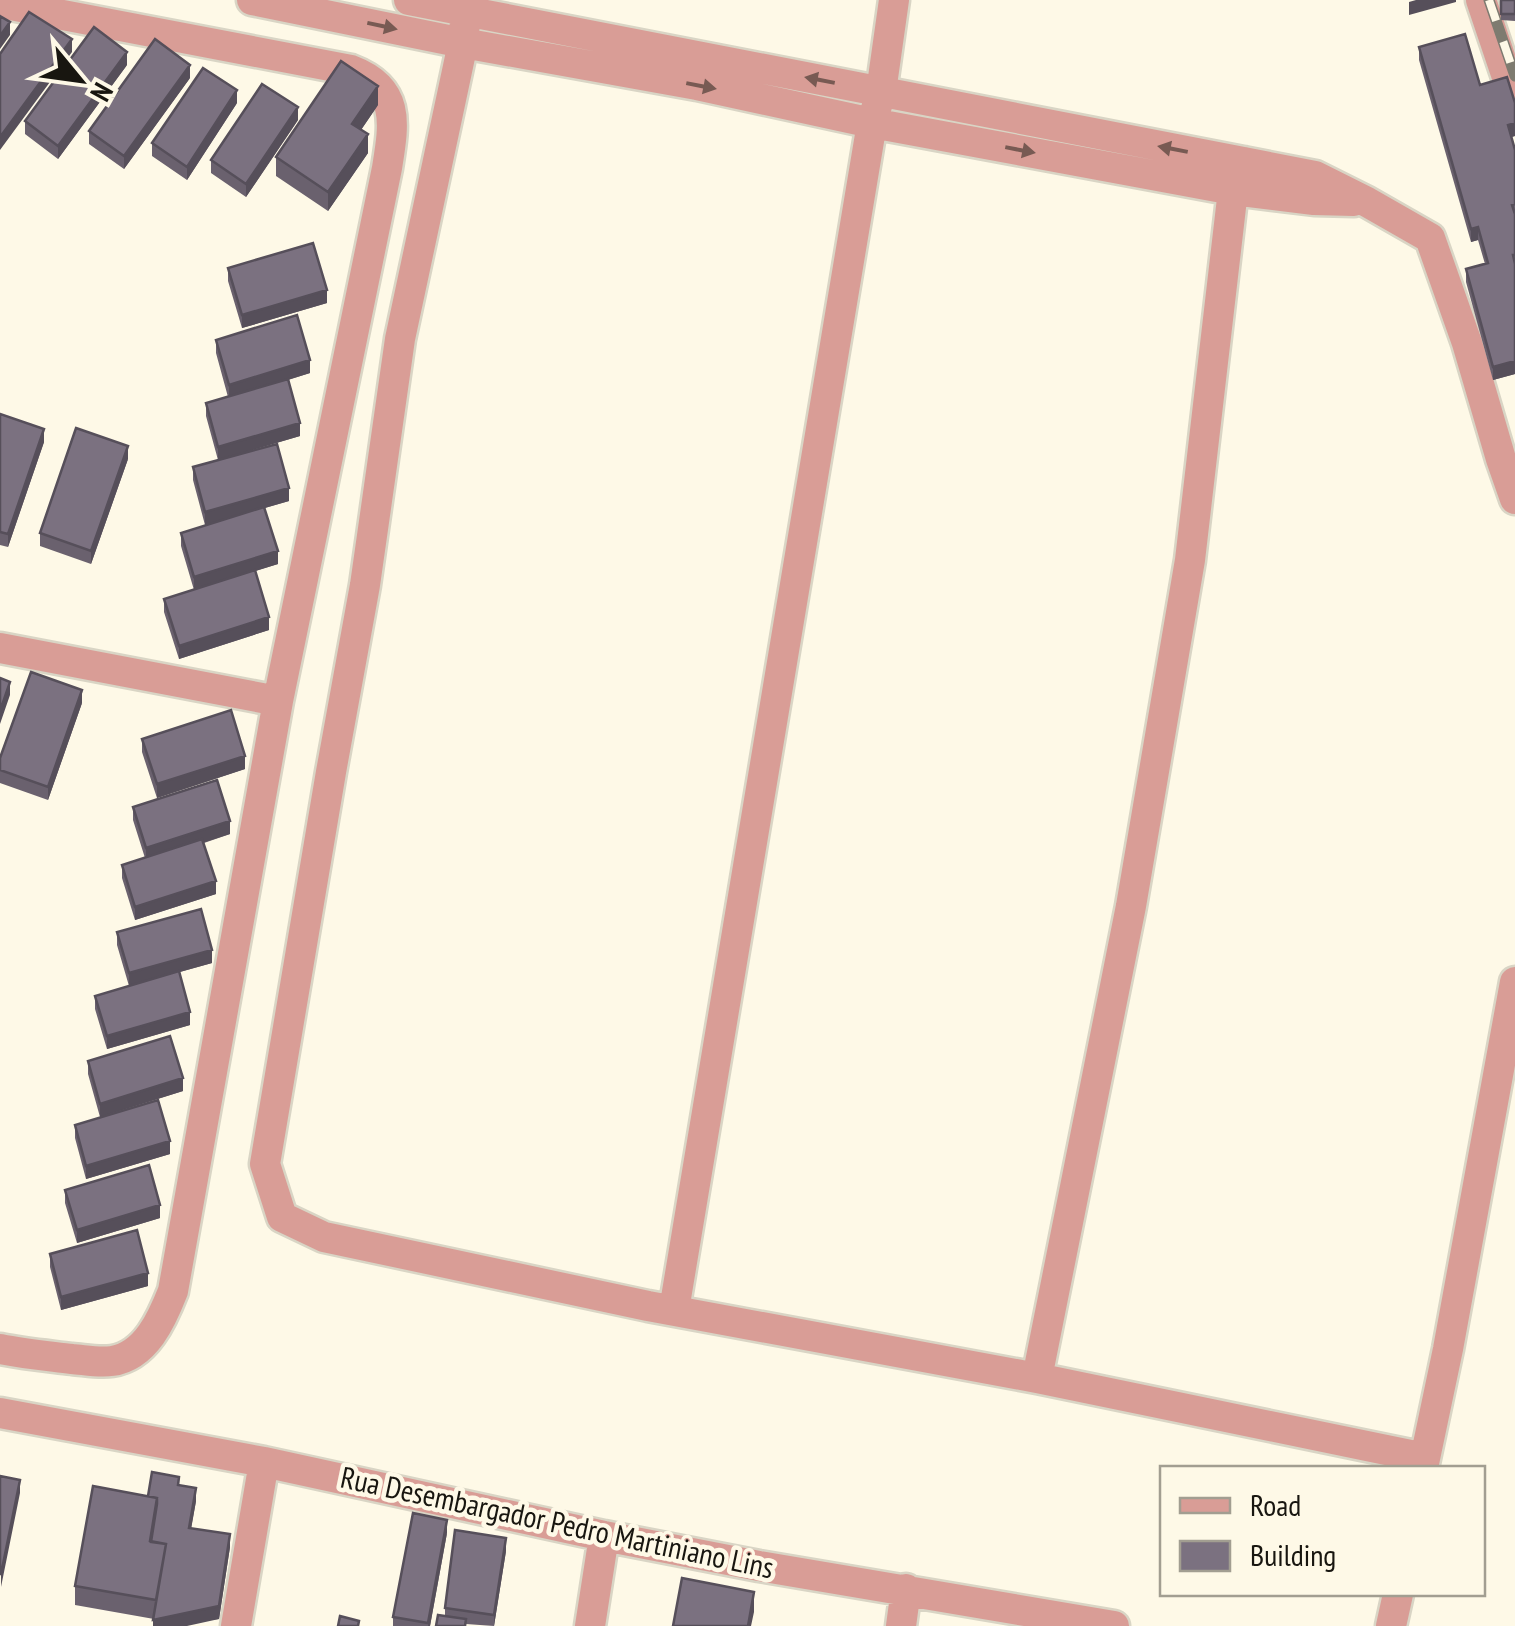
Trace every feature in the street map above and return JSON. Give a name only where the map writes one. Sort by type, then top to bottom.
[{"type":"street","points":[[252,0],[697,85],[872,123],[1238,176]]},
{"type":"street","points":[[409,0],[466,6],[881,92],[1238,176],[1314,200],[1368,202],[1430,238],[1515,498]]},
{"type":"street","points":[[674,1310],[894,0]]},
{"type":"street","points":[[1481,0],[1515,101]]},
{"type":"street","points":[[0,3],[351,70],[373,82],[390,104],[392,126],[387,168],[278,700],[176,1275],[164,1313],[157,1328],[139,1346],[112,1361],[0,1349]]},
{"type":"street","points":[[466,6],[463,43],[400,339],[365,585],[265,1164],[282,1217],[324,1238],[674,1310],[1038,1378],[1424,1463],[1515,982]]},
{"type":"street","points":[[1038,1378],[1130,906],[1190,560],[1238,176]]},
{"type":"street","points":[[0,648],[278,700]]},
{"type":"street","name":"Rua Desembargador Pedro Martiniano Lins","points":[[0,1413],[264,1462],[759,1566],[1114,1626]]},
{"type":"street","points":[[236,1626],[264,1462]]},
{"type":"street","points":[[590,1626],[604,1536]]},
{"type":"street","points":[[901,1626],[906,1590]]},
{"type":"street","points":[[1391,1626],[1398,1596]]},
{"type":"building","points":[[1501,0],[1515,0],[1515,14],[1501,14]]},
{"type":"building","points":[[29,12],[72,39],[0,137],[0,54]]},
{"type":"building","points":[[0,16],[10,22],[0,36]]},
{"type":"building","points":[[94,27],[127,52],[58,146],[25,121]]},
{"type":"building","points":[[1465,34],[1480,85],[1507,77],[1515,103],[1515,123],[1508,125],[1515,150],[1515,361],[1493,367],[1466,269],[1488,263],[1478,227],[1471,229],[1419,47]]},
{"type":"building","points":[[155,39],[190,65],[124,156],[89,131]]},
{"type":"building","points":[[341,61],[378,86],[352,124],[368,134],[328,192],[276,157]]},
{"type":"building","points":[[203,68],[237,90],[187,167],[152,143]]},
{"type":"building","points":[[262,84],[298,107],[246,184],[211,160]]},
{"type":"building","points":[[313,243],[327,290],[242,315],[228,268]]},
{"type":"building","points":[[297,315],[310,360],[229,385],[216,340]]},
{"type":"building","points":[[288,379],[300,423],[218,447],[206,403]]},
{"type":"building","points":[[0,414],[44,429],[8,534],[0,532]]},
{"type":"building","points":[[76,428],[128,446],[91,551],[40,533]]},
{"type":"building","points":[[277,444],[289,488],[205,512],[193,467]]},
{"type":"building","points":[[264,507],[278,551],[194,577],[181,533]]},
{"type":"building","points":[[255,570],[269,617],[179,646],[164,599]]},
{"type":"building","points":[[31,672],[82,690],[48,787],[0,770],[0,758]]},
{"type":"building","points":[[0,678],[10,682],[0,711]]},
{"type":"building","points":[[231,710],[245,756],[157,784],[142,739]]},
{"type":"building","points":[[217,780],[230,821],[146,848],[133,807]]},
{"type":"building","points":[[202,839],[216,881],[135,907],[122,865]]},
{"type":"building","points":[[201,909],[212,950],[129,973],[117,932]]},
{"type":"building","points":[[179,971],[190,1012],[107,1036],[95,996]]},
{"type":"building","points":[[170,1036],[183,1078],[100,1104],[88,1061]]},
{"type":"building","points":[[158,1100],[170,1141],[86,1166],[75,1125]]},
{"type":"building","points":[[149,1165],[160,1205],[77,1230],[65,1190]]},
{"type":"building","points":[[137,1230],[148,1273],[61,1297],[50,1254]]},
{"type":"building","points":[[152,1472],[179,1477],[178,1485],[196,1488],[189,1528],[230,1534],[219,1606],[153,1620],[166,1544],[151,1542],[157,1504],[157,1498],[148,1496]]},
{"type":"building","points":[[0,1476],[20,1480],[1,1574],[0,1573]]},
{"type":"building","points":[[93,1486],[157,1498],[150,1541],[166,1544],[156,1600],[75,1586]]},
{"type":"building","points":[[413,1513],[447,1520],[428,1623],[393,1617]]},
{"type":"building","points":[[455,1530],[506,1538],[494,1615],[445,1608]]},
{"type":"building","points":[[682,1578],[754,1592],[748,1626],[673,1626]]},
{"type":"building","points":[[438,1615],[466,1619],[465,1626],[436,1626]]},
{"type":"building","points":[[340,1616],[359,1621],[358,1626],[338,1626]]},
{"type":"railway","points":[[1489,0],[1515,76]]}]
